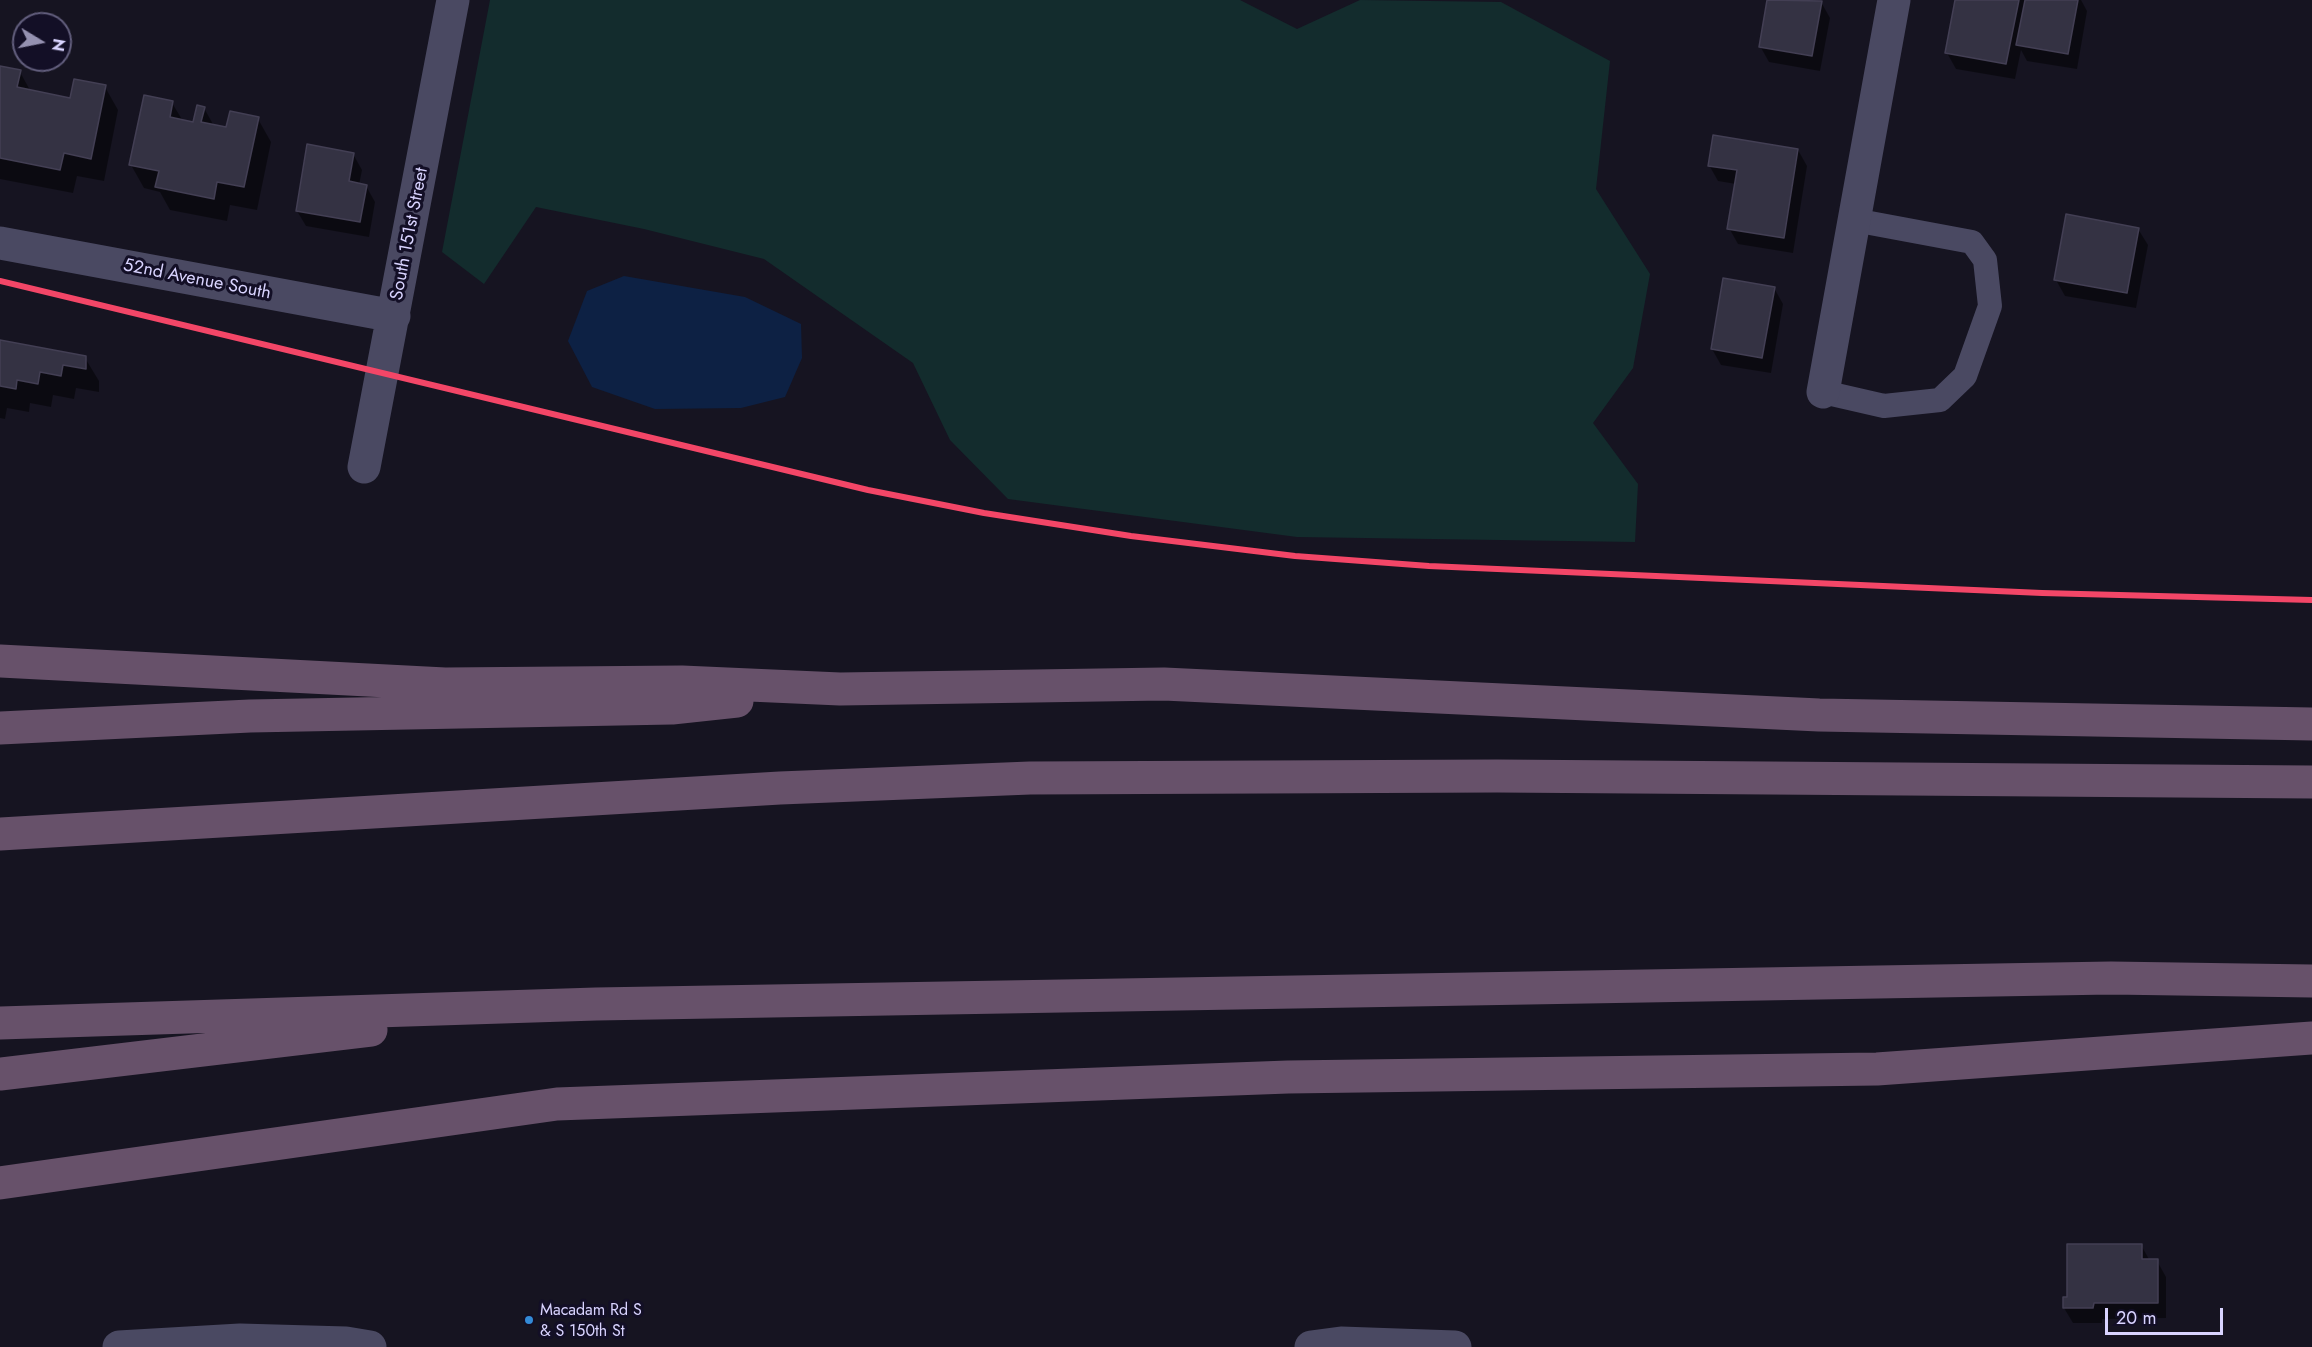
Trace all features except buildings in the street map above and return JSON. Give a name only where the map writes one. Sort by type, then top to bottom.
[{"type":"highway","points":[[0,661],[445,684],[682,682],[840,689],[1164,684],[1818,715],[2312,724]]},
{"type":"highway","points":[[0,728],[250,716],[672,708],[840,689]]},
{"type":"highway","points":[[0,834],[780,788],[1030,778],[1497,776],[2312,782]]},
{"type":"highway","points":[[0,1023],[596,1004],[2111,978],[2312,981]]},
{"type":"highway","points":[[0,1074],[596,1004]]},
{"type":"highway","points":[[0,1184],[557,1104],[1288,1077],[1876,1069],[2312,1038]]},
{"type":"street","name":"South 151st Street","points":[[364,467],[453,0]]},
{"type":"street","points":[[1823,392],[1894,0]]},
{"type":"street","name":"52nd Avenue South","points":[[0,243],[394,316]]},
{"type":"street","points":[[119,1347],[240,1340],[346,1343],[370,1347]]},
{"type":"street","points":[[1311,1347],[1341,1343],[1455,1347]]},
{"type":"lane","points":[[1823,392],[1884,406],[1940,400],[1965,376],[1990,306],[1985,260],[1972,242],[1854,220]]},
{"type":"green space","points":[[490,0],[1240,0],[1297,29],[1360,0],[1501,2],[1610,61],[1596,189],[1650,274],[1633,368],[1593,423],[1638,484],[1635,542],[1297,537],[1008,499],[950,440],[913,363],[764,259],[644,229],[536,207],[484,284],[442,252]]},
{"type":"water","points":[[624,276],[745,297],[801,324],[802,358],[785,397],[741,408],[655,409],[592,387],[568,341],[587,291]]},
{"type":"transit line","points":[[0,281],[868,490],[984,513],[1131,536],[1295,556],[1429,566],[2042,593],[2312,600]]},
{"type":"place","name":"Macadam Rd S & S 150th St","points":[[529,1320]]}]
